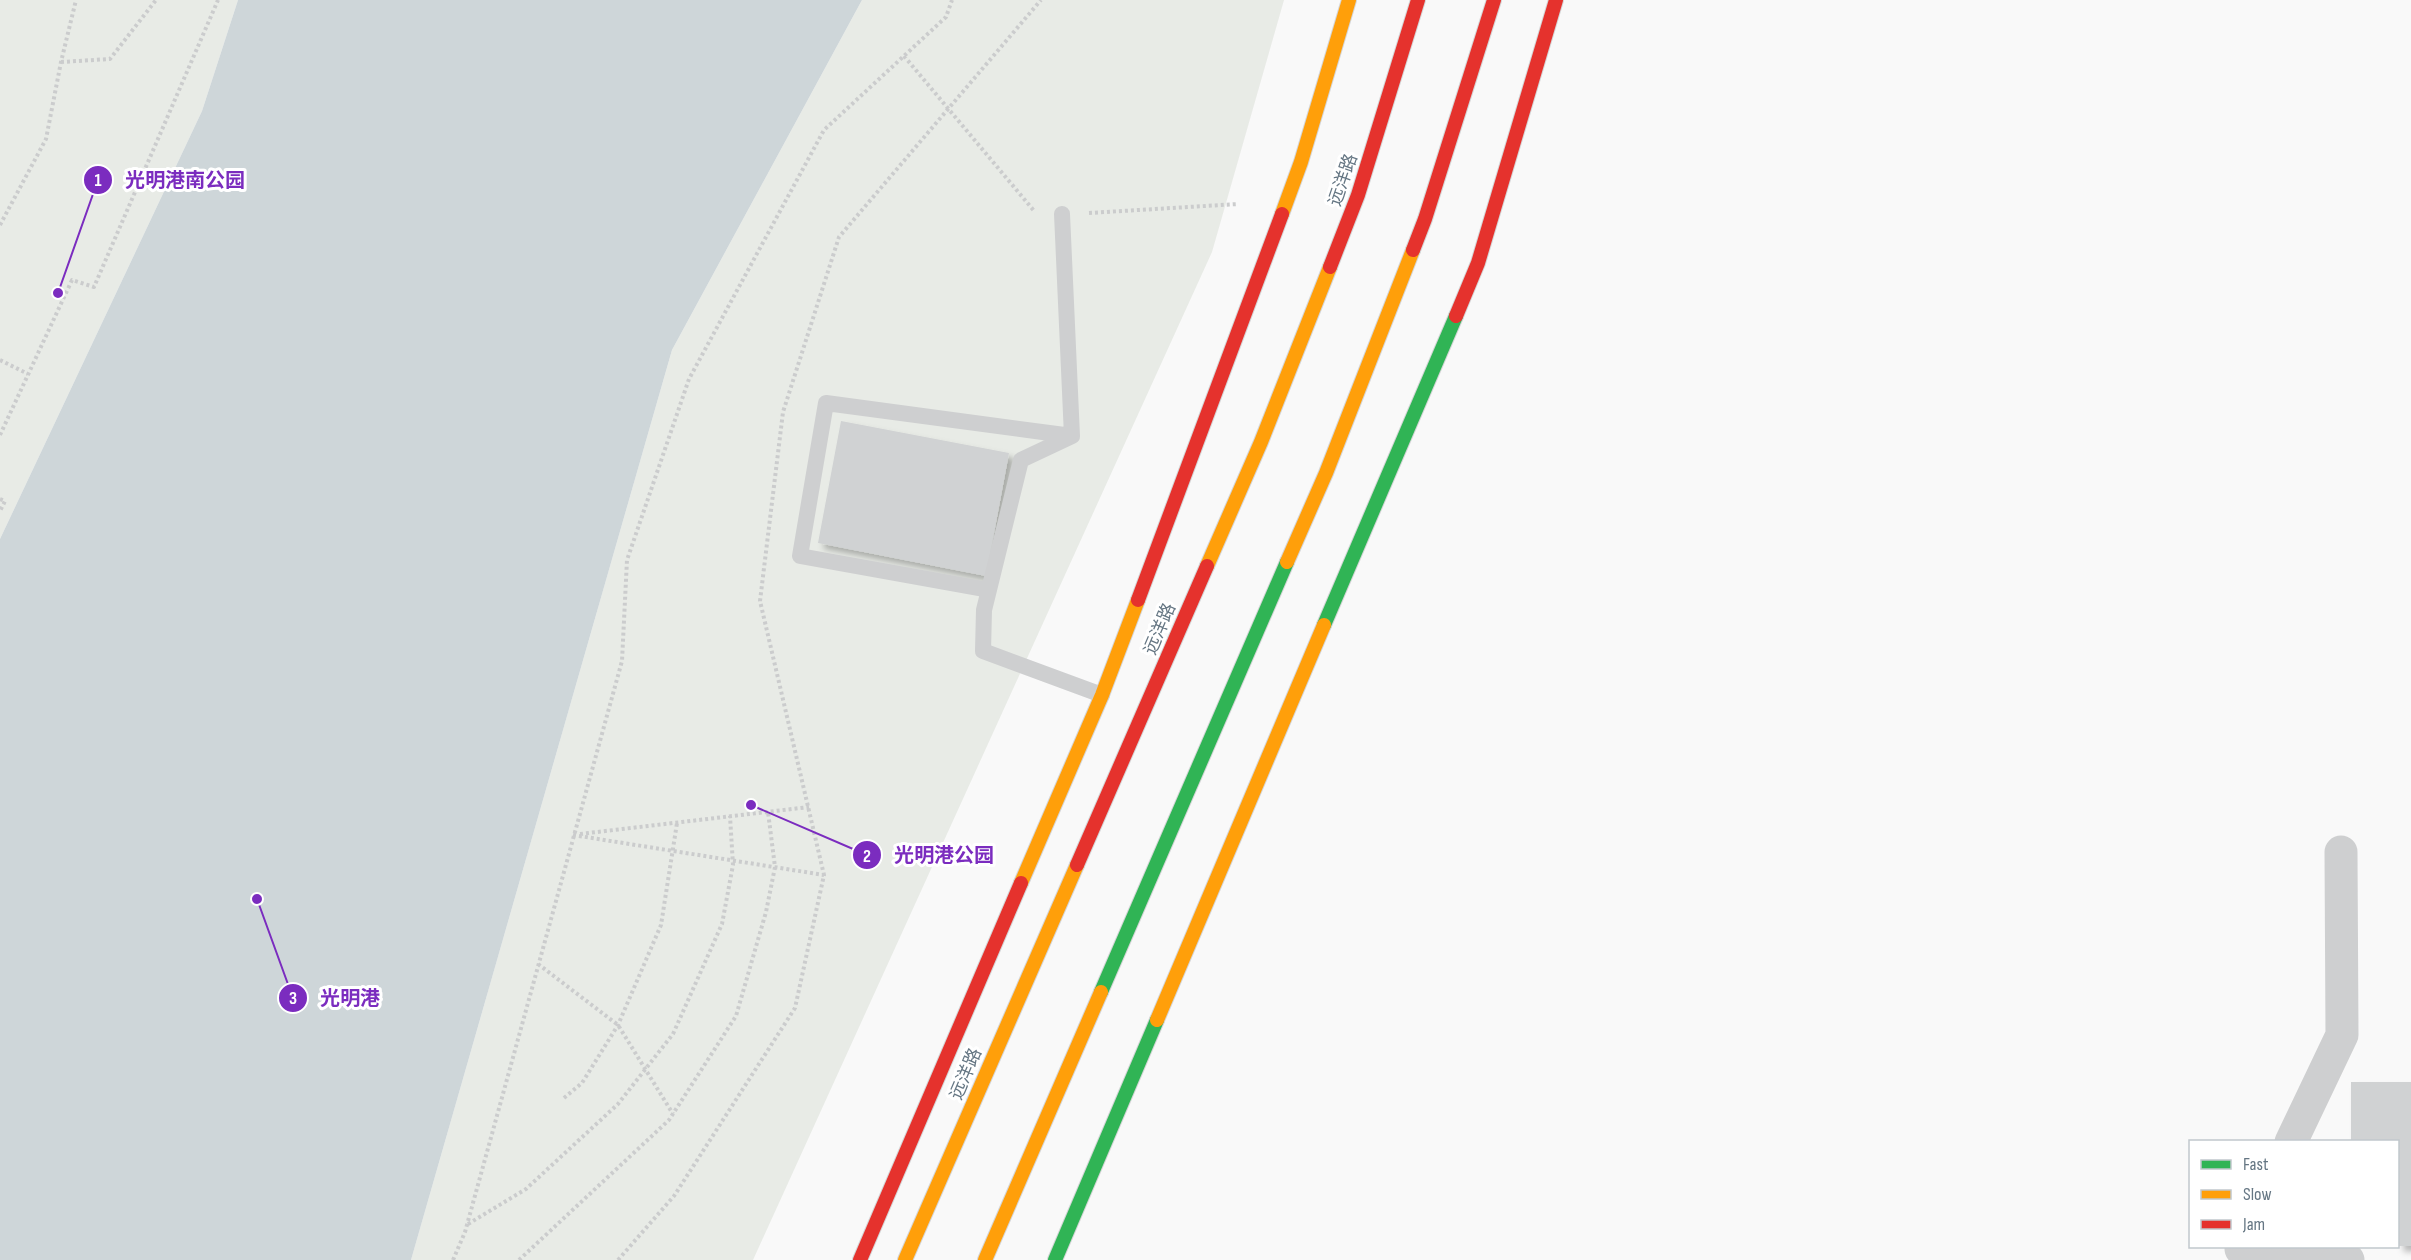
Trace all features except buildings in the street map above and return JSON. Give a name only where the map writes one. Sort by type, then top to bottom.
[{"type":"main road","points":[[860,1260],[1102,695],[1301,162],[1348,0]]},
{"type":"main road","name":"远洋路","points":[[905,1260],[1261,442],[1358,195],[1418,0]]},
{"type":"main road","points":[[985,1260],[1326,473],[1425,219],[1494,0]]},
{"type":"main road","points":[[1055,1260],[1478,263],[1556,0]]},
{"type":"street","points":[[2292,1140],[2342,1035],[2341,852]]},
{"type":"street","points":[[2239,1252],[2348,1260]]},
{"type":"lane","points":[[1062,214],[1072,436]]},
{"type":"lane","points":[[989,590],[800,556],[826,403],[1072,436]]},
{"type":"lane","points":[[1072,436],[1021,460],[984,610],[983,651],[1102,695]]},
{"type":"path","points":[[0,225],[46,139],[76,0]]},
{"type":"path","points":[[61,62],[110,59],[156,0]]},
{"type":"path","points":[[0,435],[72,280],[94,287],[218,0]]},
{"type":"path","points":[[453,1260],[467,1224],[622,661],[627,560],[688,379],[824,130],[946,16],[952,0]]},
{"type":"path","points":[[618,1260],[674,1196],[795,1008],[824,875],[760,602],[783,412],[839,237],[1041,0]]},
{"type":"path","points":[[904,56],[1038,216],[1238,204]]},
{"type":"path","points":[[0,360],[28,374]]},
{"type":"path","points":[[0,499],[5,501],[0,511]]},
{"type":"path","points":[[573,835],[808,807]]},
{"type":"path","points":[[519,1260],[669,1120],[736,1016],[766,912],[775,867],[768,812]]},
{"type":"path","points":[[467,1224],[526,1189],[618,1104],[673,1034],[722,924],[733,860],[730,816]]},
{"type":"path","points":[[564,1098],[582,1083],[618,1025],[661,925],[677,823]]},
{"type":"path","points":[[573,835],[824,875]]},
{"type":"path","points":[[538,964],[618,1025],[673,1114]]},
{"type":"shaded area","points":[[0,0],[238,0],[202,111],[0,539]]},
{"type":"shaded area","points":[[238,0],[862,0],[672,350],[411,1260],[0,1260],[0,539],[202,111]]},
{"type":"shaded area","points":[[862,0],[1284,0],[1212,252],[753,1260],[411,1260],[672,350]]},
{"type":"traffic: fast","points":[[1324,625],[1456,316]]},
{"type":"traffic: fast","points":[[1101,992],[1287,562]]},
{"type":"traffic: fast","points":[[1055,1260],[1157,1020]]},
{"type":"traffic: slow","points":[[1282,214],[1301,162],[1349,0]]},
{"type":"traffic: slow","points":[[1287,562],[1326,473],[1413,250]]},
{"type":"traffic: slow","points":[[1207,566],[1261,442],[1330,267]]},
{"type":"traffic: slow","points":[[1021,883],[1102,695],[1138,600]]},
{"type":"traffic: slow","points":[[1157,1020],[1324,625]]},
{"type":"traffic: slow","points":[[905,1260],[1077,865]]},
{"type":"traffic: slow","points":[[985,1260],[1101,992]]},
{"type":"traffic: jam","points":[[1330,267],[1358,195],[1418,0]]},
{"type":"traffic: jam","points":[[1413,250],[1425,219],[1494,0]]},
{"type":"traffic: jam","points":[[1456,316],[1478,263],[1556,0]]},
{"type":"traffic: jam","points":[[1138,600],[1282,214]]},
{"type":"traffic: jam","points":[[1077,865],[1207,566]]},
{"type":"traffic: jam","points":[[860,1260],[1021,883]]},
{"type":"place","name":"光明港南公园","points":[[58,293]]},
{"type":"place","name":"光明港公园","points":[[751,805]]},
{"type":"place","name":"光明港","points":[[257,899]]}]
